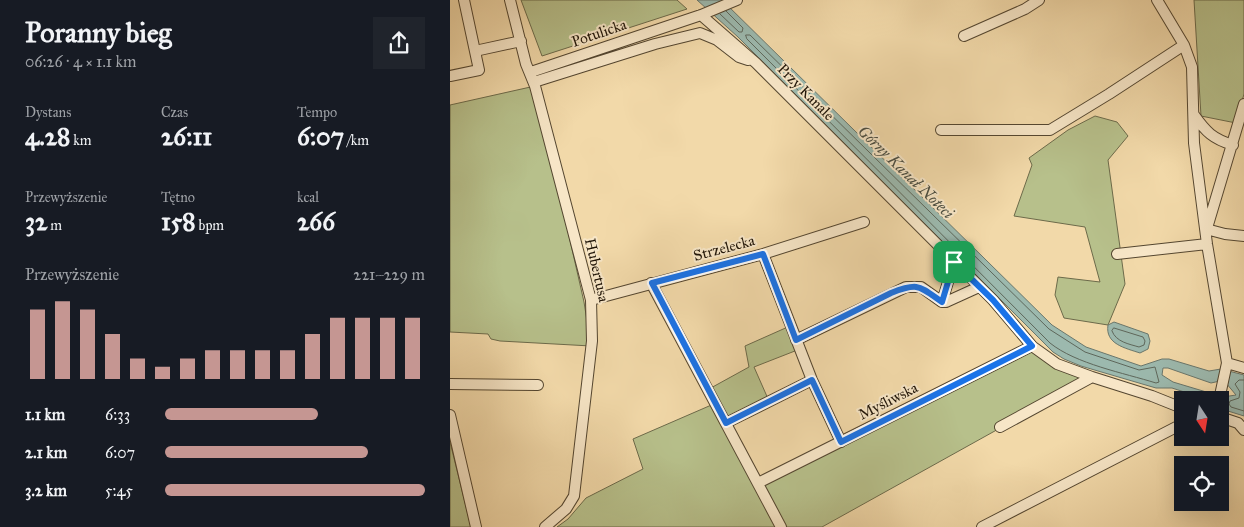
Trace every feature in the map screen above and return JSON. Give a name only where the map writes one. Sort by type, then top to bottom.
[{"type":"street","points":[[450,76],[479,70],[464,0]]},
{"type":"street","name":"Hubertusa","points":[[510,0],[590,300],[592,342],[574,496],[566,509],[545,527]]},
{"type":"street","points":[[964,36],[1025,9],[1040,0]]},
{"type":"street","points":[[1156,0],[1184,45],[1192,67],[1194,143],[1226,366],[1221,391]]},
{"type":"street","name":"Potulicka","points":[[532,77],[736,1]]},
{"type":"street","name":"Przy Kanale","points":[[704,14],[756,63],[993,300],[1032,346],[1057,364],[1174,405]]},
{"type":"street","points":[[532,77],[700,33],[717,40],[739,57],[756,63]]},
{"type":"street","points":[[475,51],[520,41]]},
{"type":"street","points":[[941,130],[1050,130],[1184,45]]},
{"type":"street","points":[[1206,229],[1244,104]]},
{"type":"street","points":[[1194,115],[1213,138],[1233,145]]},
{"type":"street","name":"Strzelecka","points":[[590,300],[763,254],[864,222]]},
{"type":"street","points":[[1206,229],[1244,236]]},
{"type":"street","points":[[1116,254],[1207,244]]},
{"type":"street","points":[[763,254],[812,380],[841,442]]},
{"type":"street","points":[[942,302],[954,262]]},
{"type":"street","points":[[652,283],[782,527]]},
{"type":"street","points":[[796,340],[906,286],[921,287],[942,302],[946,302],[979,287]]},
{"type":"street","name":"Myśliwska","points":[[758,484],[1032,346]]},
{"type":"street","points":[[1226,366],[1244,368]]},
{"type":"street","points":[[1000,427],[1092,377]]},
{"type":"street","points":[[726,423],[812,380]]},
{"type":"street","points":[[450,384],[538,385]]},
{"type":"street","points":[[450,415],[476,527]]},
{"type":"street","points":[[1229,420],[1238,423],[1244,430]]},
{"type":"street","points":[[982,527],[1174,428]]},
{"type":"green space","points":[[521,0],[677,0],[687,9],[542,56]]},
{"type":"green space","points":[[1194,0],[1244,0],[1244,94],[1236,123],[1201,116]]},
{"type":"green space","points":[[535,86],[584,302],[591,346],[500,341],[491,339],[488,334],[450,332],[450,105]]},
{"type":"green space","points":[[1095,116],[1117,122],[1128,136],[1108,160],[1125,284],[1108,325],[1064,318],[1055,295],[1058,277],[1100,282],[1085,227],[1014,216],[1032,165],[1029,158],[1068,130]]},
{"type":"green space","points":[[790,326],[800,349],[754,367],[769,401],[727,423],[756,486],[803,461],[844,446],[1033,351],[1092,377],[822,527],[557,527],[568,519],[586,498],[643,469],[633,439],[716,403],[709,389],[749,367],[745,346]]},
{"type":"green space","points":[[450,442],[471,527],[450,527]]},
{"type":"water","points":[[697,0],[722,0],[1052,325],[1086,347],[1141,366],[1162,359],[1169,359],[1209,371],[1221,369],[1244,375],[1244,416],[1229,411],[1229,396],[1236,395],[1226,383],[1220,381],[1211,383],[1163,368],[1162,375],[1173,382],[1203,391],[1156,388],[1081,366],[1053,352],[738,37]]},
{"type":"water","points":[[1114,322],[1148,334],[1150,341],[1148,349],[1140,353],[1122,347],[1113,341],[1108,331],[1108,325]]},
{"type":"route","points":[[763,254],[796,340],[906,286],[921,287],[942,302],[954,262],[993,300],[1032,346],[841,442],[812,380],[726,423],[652,283],[763,254]]},
{"type":"water label","name":"Górny Kanał Noteci","points":[[906,172]]}]
